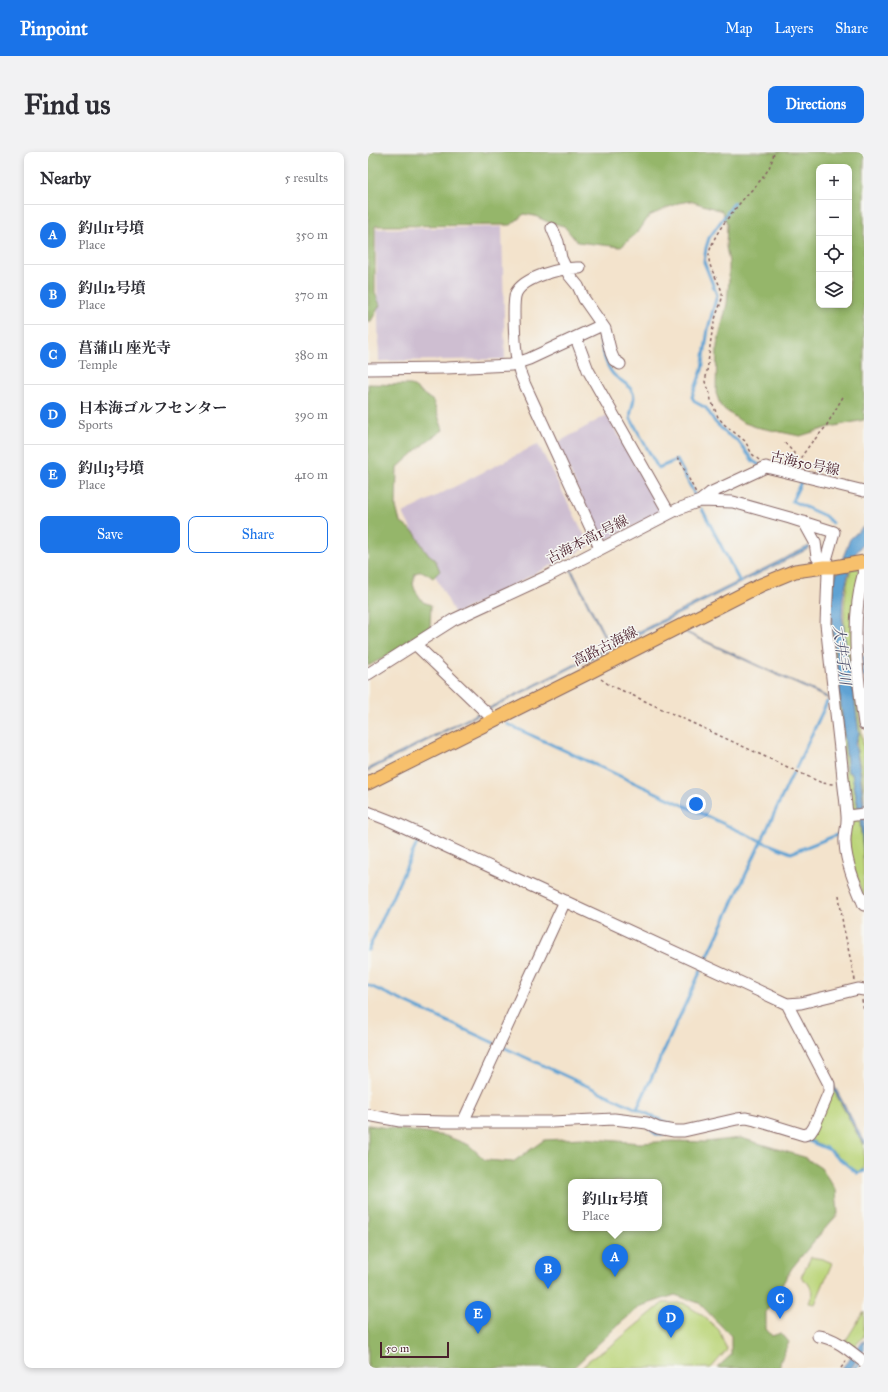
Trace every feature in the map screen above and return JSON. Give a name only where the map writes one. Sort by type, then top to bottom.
[{"type":"main road","name":"高路古海線","points":[[368,783],[761,585],[795,571],[863,565]]},
{"type":"street","points":[[552,228],[558,242],[561,258],[584,299],[605,329],[611,353],[614,360],[620,364]]},
{"type":"street","points":[[580,268],[560,269],[532,280],[521,286],[515,294],[514,305],[517,363],[525,385],[600,548]]},
{"type":"street","points":[[368,369],[511,365],[576,338],[602,325]]},
{"type":"street","points":[[576,338],[588,370],[669,513]]},
{"type":"street","name":"古海50号線","points":[[700,501],[710,493],[766,467],[864,491]]},
{"type":"street","name":"古海本高1号線","points":[[368,674],[454,620],[548,576],[669,513],[700,501],[733,502],[834,532],[830,567]]},
{"type":"street","points":[[804,522],[815,542],[818,557],[830,567],[828,573],[826,624],[843,783],[856,815],[845,843],[850,871],[864,905]]},
{"type":"street","points":[[863,565],[858,597],[860,652],[857,673],[864,724]]},
{"type":"street","points":[[415,644],[494,720]]},
{"type":"street","points":[[368,812],[391,821],[787,1004],[801,1003],[861,989]]},
{"type":"street","points":[[463,1122],[565,902]]},
{"type":"street","points":[[368,1115],[400,1121],[552,1122],[614,1119],[647,1122],[658,1128],[674,1131],[684,1131],[746,1118],[804,1135],[810,1133],[814,1128],[829,1092],[829,1084],[787,1004]]},
{"type":"street","points":[[818,1336],[829,1338],[864,1362]]},
{"type":"path","points":[[766,467],[752,454],[745,441],[724,425],[718,417],[706,382],[714,321],[722,298],[719,285],[709,261],[710,252],[720,230],[745,198],[762,180],[773,160],[774,152]]},
{"type":"path","points":[[792,473],[814,439],[816,439],[825,428],[844,395]]},
{"type":"path","points":[[785,443],[794,453],[792,473]]},
{"type":"path","points":[[678,457],[700,501]]},
{"type":"path","points":[[592,671],[608,684],[822,783],[829,785],[843,783]]},
{"type":"path","points":[[839,895],[843,925],[861,989],[864,1010]]},
{"type":"shaded area","points":[[502,227],[505,359],[379,361],[376,229]]},
{"type":"shaded area","points":[[607,415],[661,512],[602,542],[557,443]]},
{"type":"shaded area","points":[[538,444],[590,546],[455,614],[403,513]]},
{"type":"green space","points":[[368,152],[864,152],[864,420],[830,427],[800,436],[756,427],[742,422],[721,407],[716,393],[717,346],[727,304],[729,280],[729,262],[726,247],[727,224],[722,211],[690,201],[678,203],[649,216],[639,231],[621,247],[577,242],[564,226],[548,222],[535,216],[524,214],[511,225],[375,226],[375,293],[380,305],[371,321],[368,322]]},
{"type":"green space","points":[[368,384],[411,385],[433,401],[443,430],[427,441],[397,468],[396,507],[400,522],[415,533],[426,552],[435,559],[440,571],[433,578],[424,572],[415,573],[413,584],[423,602],[431,605],[430,629],[389,655],[368,666]]},
{"type":"green space","points":[[859,568],[852,662],[864,751],[864,807],[861,772],[857,749],[859,734],[850,661],[845,639],[844,619],[845,594],[851,569]]},
{"type":"green space","points":[[830,572],[836,572],[830,616],[848,772],[852,774],[859,814],[850,813],[828,627]]},
{"type":"green space","points":[[859,816],[863,858],[864,899],[849,854],[850,821]]},
{"type":"green space","points":[[832,1087],[864,1147],[864,1169],[860,1172],[831,1150],[804,1138]]},
{"type":"green space","points":[[368,1125],[446,1136],[469,1145],[485,1160],[513,1162],[544,1140],[582,1138],[640,1143],[673,1141],[705,1142],[741,1138],[804,1157],[821,1168],[836,1190],[838,1214],[792,1268],[766,1312],[766,1329],[772,1336],[781,1333],[789,1342],[779,1368],[717,1368],[731,1355],[731,1336],[699,1303],[675,1295],[641,1306],[617,1326],[573,1368],[368,1368]]},
{"type":"green space","points":[[811,1257],[823,1259],[832,1263],[815,1304],[809,1303],[813,1292],[808,1283],[801,1277]]},
{"type":"green space","points":[[663,1303],[683,1303],[702,1315],[719,1330],[727,1350],[711,1368],[582,1368],[589,1360],[612,1345]]},
{"type":"green space","points":[[864,1311],[864,1336],[854,1347],[845,1342]]},
{"type":"water","name":"大井手川","points":[[864,526],[864,542],[854,556],[849,570],[843,597],[842,616],[859,734],[855,744],[860,771],[864,812],[864,859],[860,818],[852,774],[848,772],[840,696],[838,696],[840,694],[831,616],[834,581],[850,539]]},
{"type":"water","points":[[809,546],[810,548],[486,711],[485,710],[609,647],[570,569],[571,568],[610,646]]},
{"type":"water","points":[[686,633],[828,697],[829,699]]},
{"type":"water","points":[[482,711],[483,712],[368,771],[368,769]]},
{"type":"water","points":[[798,1023],[806,1034],[864,1141],[864,1145]]},
{"type":"water","points":[[864,1340],[864,1350],[852,1367],[842,1368]]},
{"type":"waterway","points":[[734,203],[709,238],[706,248],[704,262],[717,295],[708,329],[702,370],[692,397],[695,402],[706,408],[715,422],[727,434],[738,441],[753,461],[759,465]]},
{"type":"waterway","points":[[599,333],[607,365],[613,374],[627,385],[633,393],[634,399],[630,415],[631,419],[658,468],[677,460],[696,497]]},
{"type":"waterway","points":[[799,479],[802,480],[792,501],[825,516],[832,523]]},
{"type":"waterway","points":[[702,509],[740,582]]},
{"type":"waterway","points":[[861,637],[862,649]]},
{"type":"waterway","points":[[863,657],[864,676]]},
{"type":"waterway","points":[[796,768],[827,702]]},
{"type":"waterway","points":[[507,724],[761,841],[791,853],[842,833]]},
{"type":"waterway","points":[[705,962],[793,773]]},
{"type":"waterway","points":[[368,950],[419,839]]},
{"type":"waterway","points":[[637,1109],[701,970]]},
{"type":"waterway","points":[[368,985],[494,1043]]},
{"type":"waterway","points":[[503,1047],[676,1127]]},
{"type":"waterway","points":[[470,1117],[484,1117]]},
{"type":"waterway","points":[[650,1129],[656,1134],[666,1134]]},
{"type":"waterway","points":[[804,1139],[828,1149],[857,1173],[864,1171]]},
{"type":"waterway","points":[[855,1368],[860,1362]]},
{"type":"place","name":"釣山1号墳","points":[[615,1277]]},
{"type":"place","name":"釣山2号墳","points":[[548,1289]]},
{"type":"place","name":"菖蒲山 座光寺","points":[[780,1319]]},
{"type":"place","name":"釣山3号墳","points":[[478,1334]]},
{"type":"place","name":"日本海ゴルフセンター","points":[[671,1338]]}]
